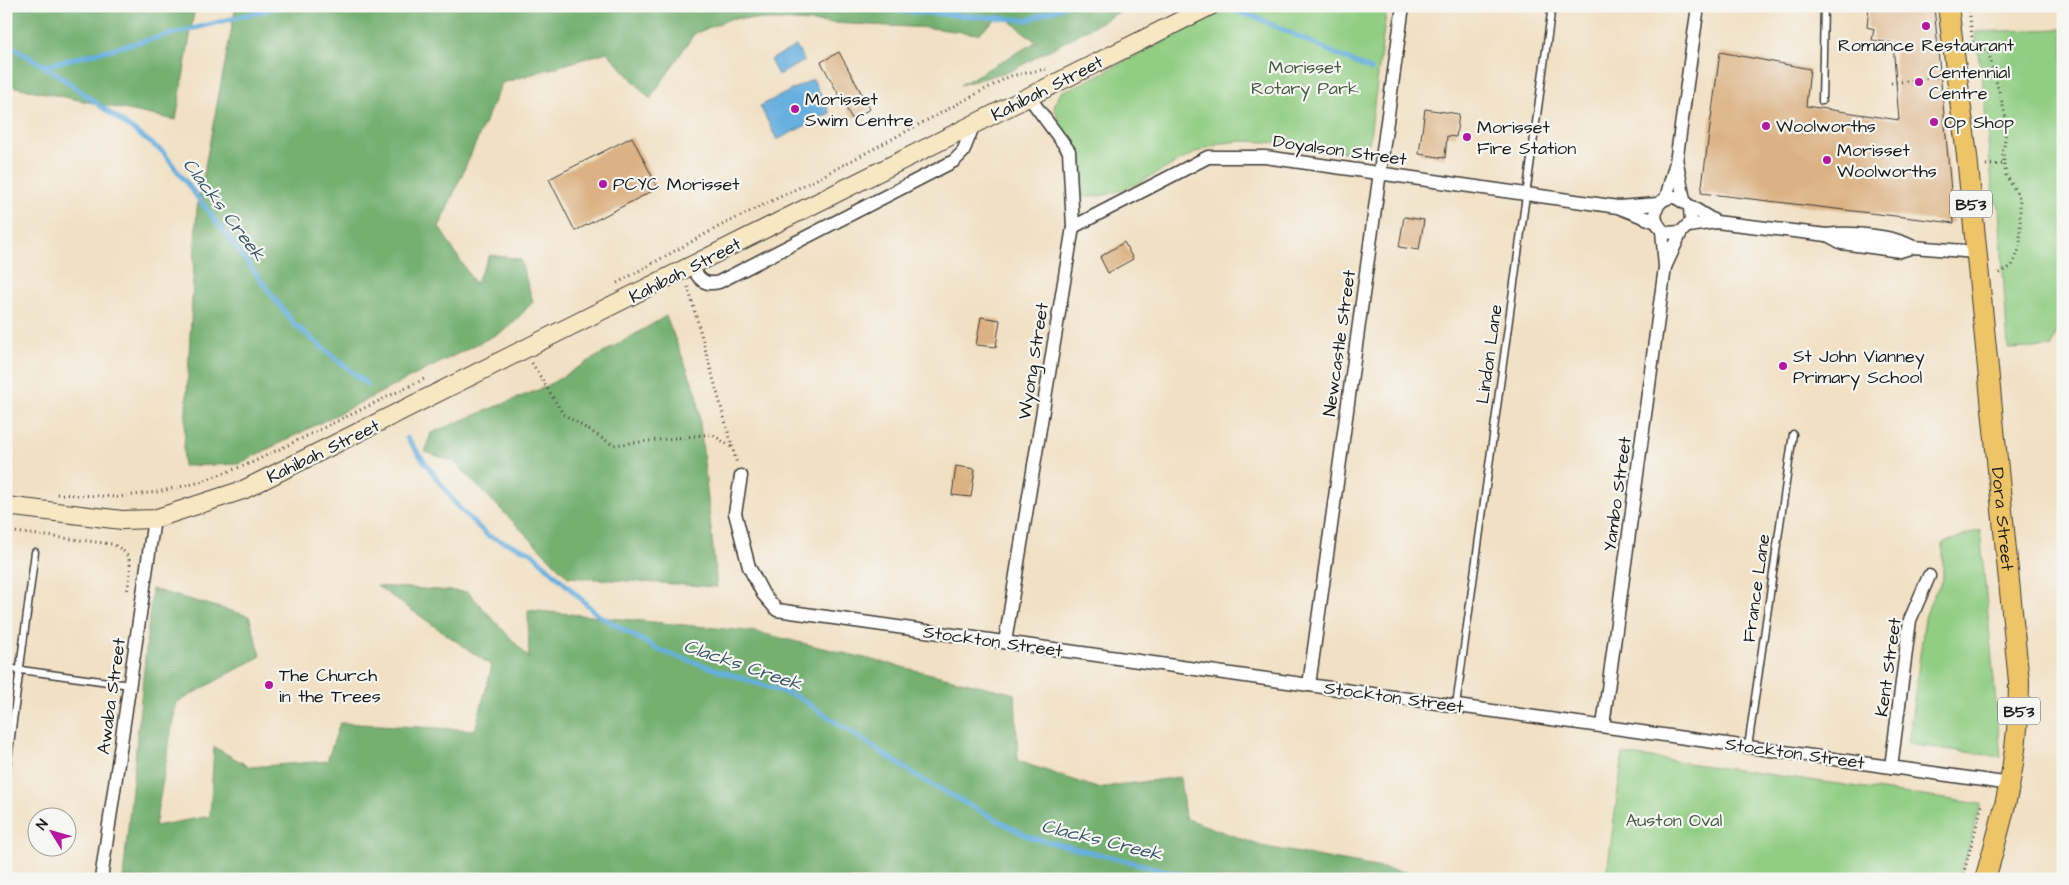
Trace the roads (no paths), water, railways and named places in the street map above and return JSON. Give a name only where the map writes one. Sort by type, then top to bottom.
[{"type":"main road","name":"Dora Street","points":[[1948,6],[1967,156],[2017,651],[2019,715],[2011,784],[1986,879]]},
{"type":"main road","name":"Dora Street","points":[[1960,6],[1967,82],[1967,156]]},
{"type":"street","name":"Kahibah Street","points":[[154,519],[243,490],[688,269],[1210,6]]},
{"type":"street","name":"Newcastle Street","points":[[1309,685],[1403,6]]},
{"type":"street","points":[[1659,226],[1655,212],[1662,201],[1676,162],[1698,6]]},
{"type":"street","name":"Wyong Street","points":[[1004,642],[1073,227],[1069,151],[1029,97]]},
{"type":"street","points":[[688,269],[705,283],[719,282],[954,162],[963,152],[972,126]]},
{"type":"street","name":"Doyalson Street","points":[[1073,227],[1208,157],[1265,158],[1618,207],[1662,201],[1676,197],[1716,222]]},
{"type":"street","points":[[1676,162],[1692,217],[1684,229]]},
{"type":"street","name":"Doyalson Street","points":[[1618,207],[1659,226],[1671,234],[1716,222],[1826,235],[1842,243],[1900,252],[1913,247],[1976,252]]},
{"type":"street","name":"Yambo Street","points":[[1603,726],[1665,267],[1659,226]]},
{"type":"street","name":"Yambo Street","points":[[1665,267],[1684,229]]},
{"type":"street","name":"Stockton Street","points":[[740,476],[735,513],[747,558],[763,594],[777,610],[2011,784]]},
{"type":"street","points":[[6,506],[122,520],[154,519]]},
{"type":"street","name":"Awaba Street","points":[[102,879],[154,519]]},
{"type":"street","name":"Kent Street","points":[[1891,767],[1910,620],[1930,576]]},
{"type":"lane","name":"Lindon Lane","points":[[1456,706],[1552,6]]},
{"type":"lane","points":[[1822,101],[1824,6]]},
{"type":"lane","name":"France Lane","points":[[1748,747],[1793,434]]},
{"type":"lane","points":[[6,775],[35,552]]},
{"type":"lane","points":[[6,668],[130,685]]},
{"type":"water","points":[[796,46],[804,61],[778,75],[770,60]]},
{"type":"water","name":"Morisset Swim Centre","points":[[813,79],[830,113],[777,140],[760,106]]},
{"type":"waterway","name":"Clacks Creek","points":[[44,66],[283,6]]},
{"type":"waterway","name":"Clacks Creek","points":[[827,6],[1028,20],[1064,6]]},
{"type":"waterway","name":"Clacks Creek","points":[[1238,12],[1253,16],[1371,70]]},
{"type":"waterway","name":"Clacks Creek","points":[[6,43],[57,74],[163,152],[294,324],[368,385]]},
{"type":"waterway","name":"Clacks Creek","points":[[407,438],[458,507],[488,536],[531,552],[598,615],[661,651],[798,697],[923,780],[1029,837],[1199,879]]},
{"type":"place","name":"Romance Restaurant","points":[[1926,26]]},
{"type":"place","name":"Centennial Centre","points":[[1919,82]]},
{"type":"place","name":"Morisset Swim Centre","points":[[795,109]]},
{"type":"place","name":"Op Shop","points":[[1934,122]]},
{"type":"place","name":"Woolworths","points":[[1766,126]]},
{"type":"place","name":"Morisset Fire Station","points":[[1467,137]]},
{"type":"place","name":"Morisset Woolworths","points":[[1827,160]]},
{"type":"place","name":"PCYC Morisset","points":[[603,184]]},
{"type":"place","name":"St John Vianney Primary School","points":[[1783,366]]},
{"type":"place","name":"The Church in the Trees","points":[[269,685]]},
{"type":"park label","name":"Morisset Rotary Park","points":[[1305,77]]},
{"type":"park label","name":"Auston Oval","points":[[1674,820]]}]
